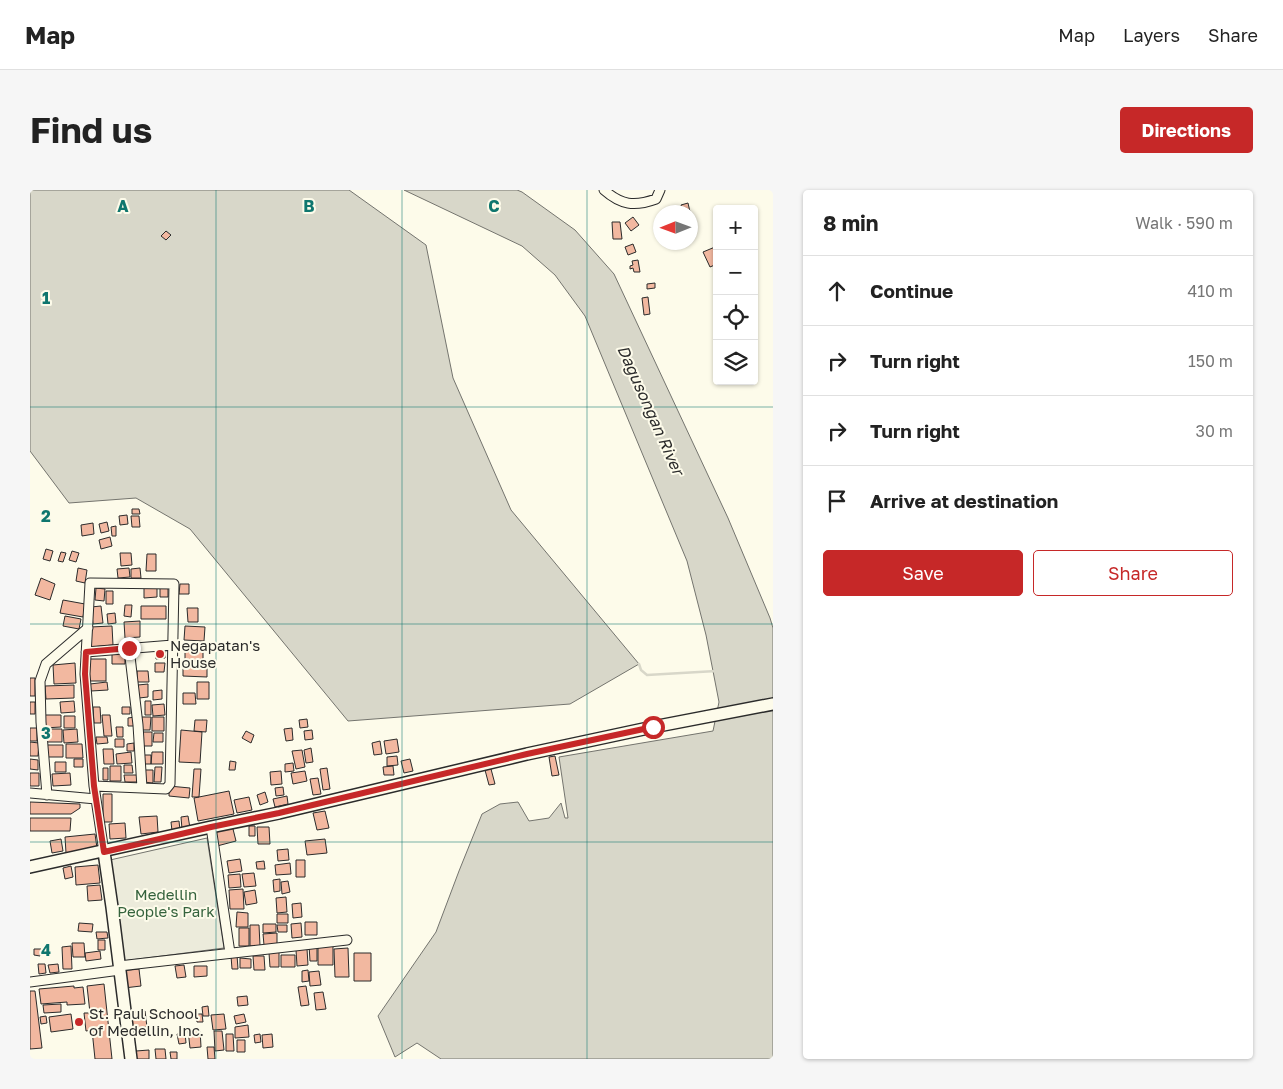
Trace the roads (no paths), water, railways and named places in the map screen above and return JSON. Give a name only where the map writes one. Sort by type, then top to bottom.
[{"type":"main road","points":[[30,868],[279,813],[527,754],[773,704]]},
{"type":"main road","points":[[104,852],[131,1059]]},
{"type":"street","points":[[604,190],[620,201],[632,204],[646,203],[656,199],[660,190]]},
{"type":"street","points":[[94,786],[166,789],[170,784],[174,584],[90,583],[85,674],[94,786],[104,852]]},
{"type":"street","points":[[47,795],[40,682],[46,664],[88,628]]},
{"type":"street","points":[[86,652],[173,645]]},
{"type":"street","points":[[129,648],[138,725],[142,788]]},
{"type":"street","points":[[30,793],[96,799]]},
{"type":"street","points":[[211,827],[230,953]]},
{"type":"street","points":[[30,982],[230,953],[347,940]]},
{"type":"water","points":[[30,190],[349,190],[426,245],[453,378],[511,510],[639,664],[570,704],[348,721],[190,529],[136,498],[69,503],[30,451]]},
{"type":"water","name":"Dagusongan River","points":[[404,190],[517,190],[575,230],[614,274],[728,518],[773,628],[773,1059],[441,1059],[417,1043],[395,1057],[378,1016],[436,932],[482,814],[500,804],[518,802],[529,821],[549,818],[561,803],[565,818],[568,818],[559,757],[713,731],[719,702],[706,635],[687,561],[585,316],[555,275],[522,246]]},
{"type":"waterway","points":[[639,664],[641,670],[647,675],[716,671]]},
{"type":"place","name":"Negapatan's House","points":[[160,654]]},
{"type":"place","name":"St. Paul School of Medellin, Inc.","points":[[79,1022]]},
{"type":"park label","name":"Medellin People's Park","points":[[166,902]]}]
